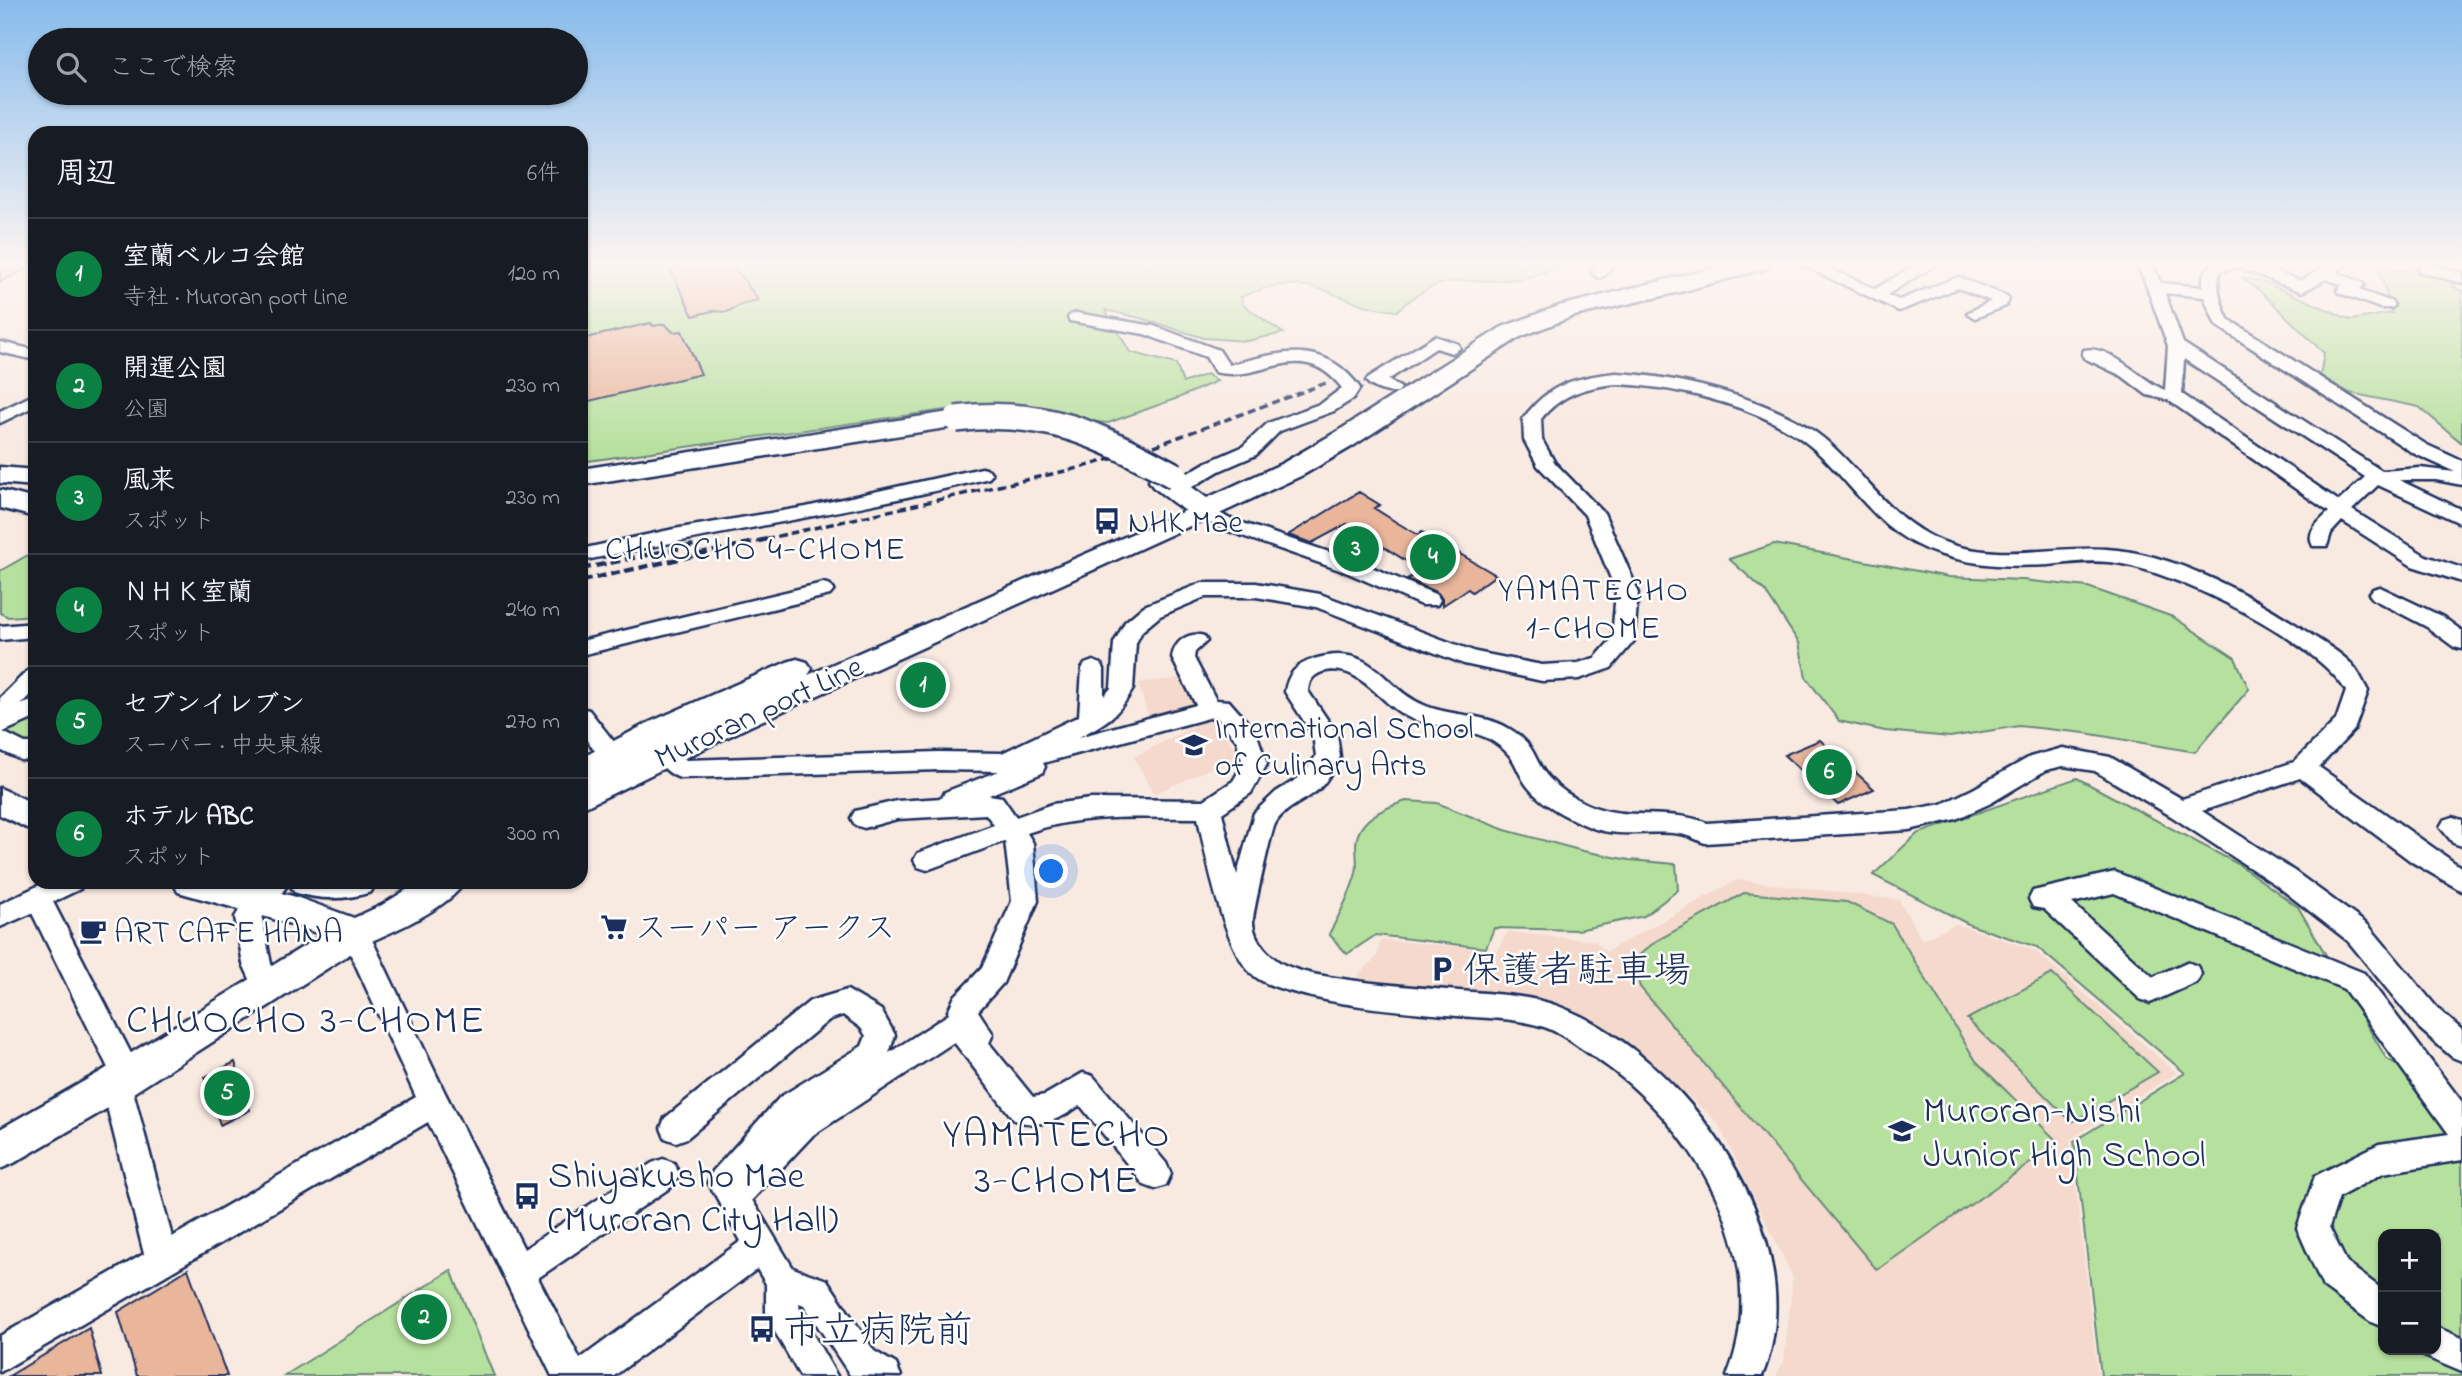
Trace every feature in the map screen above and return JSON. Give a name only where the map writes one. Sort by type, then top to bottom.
[{"type":"highway","points":[[1184,490],[1285,453],[1452,348],[1491,327]]},
{"type":"highway","points":[[588,476],[956,419],[1041,426],[1072,434],[1104,447],[1184,490],[1293,469],[1343,440],[1483,348],[1524,327]]},
{"type":"highway","points":[[1,483],[28,479]]},
{"type":"highway","points":[[1,483],[28,503]]},
{"type":"main road","name":"Muroran port Line","points":[[588,768],[704,710],[1184,490]]},
{"type":"main road","name":"Muroran port Line","points":[[588,793],[1184,490]]},
{"type":"main road","points":[[0,800],[28,815]]},
{"type":"main road","points":[[277,889],[328,922],[355,933]]},
{"type":"main road","points":[[355,933],[401,889]]},
{"type":"main road","points":[[0,1150],[122,1079],[355,933],[394,915],[436,889]]},
{"type":"street","points":[[1132,327],[1149,330],[1213,354],[1222,368],[1229,370],[1293,356],[1313,358],[1330,367],[1351,388],[1347,395],[1328,407],[1273,427],[1250,451],[1184,490],[1221,522],[1355,568],[1429,600]]},
{"type":"street","points":[[2169,327],[2176,346],[2172,395]]},
{"type":"street","points":[[2230,327],[2420,449],[2460,469]]},
{"type":"street","points":[[2176,346],[2378,477],[2462,518]]},
{"type":"street","points":[[0,347],[28,353]]},
{"type":"street","points":[[2090,354],[2130,373],[2153,393],[2172,395],[2341,512],[2419,561],[2462,575]]},
{"type":"street","points":[[1014,759],[1104,714],[1122,689],[1125,643],[1133,627],[1152,611],[1202,590],[1256,590],[1320,601],[1472,659],[1542,673],[1579,671],[1603,663],[1623,641],[1627,591],[1594,513],[1548,466],[1533,440],[1532,419],[1548,400],[1574,387],[1606,380],[1641,380],[1696,390],[1771,416],[1809,435],[1892,522],[1919,539],[1954,553],[1989,559],[2050,560],[2108,555],[2162,567],[2197,581],[2264,616],[2345,670],[2357,691],[2346,724],[2303,768],[2180,809]]},
{"type":"street","points":[[0,418],[28,403]]},
{"type":"street","points":[[2320,542],[2321,531],[2341,512],[2349,500],[2356,497],[2365,483],[2378,477],[2460,469]]},
{"type":"street","points":[[588,553],[674,535],[806,513],[982,474]]},
{"type":"street","points":[[588,646],[823,590]]},
{"type":"street","points":[[2380,594],[2435,622],[2462,642]]},
{"type":"street","points":[[1,636],[28,631]]},
{"type":"street","points":[[1,636],[28,644]]},
{"type":"street","points":[[1196,646],[1184,649],[1184,658],[1210,710]]},
{"type":"street","points":[[1239,923],[1263,820],[1285,799],[1311,782],[1328,757],[1325,734],[1296,692],[1298,679],[1308,669],[1331,662],[1353,665],[1368,673],[1400,703],[1420,713],[1499,733],[1523,752],[1537,781],[1553,796],[1601,821],[1684,824],[1705,833],[1909,820],[1947,812],[1982,796],[2039,763],[2063,758],[2101,763],[2180,809],[2285,878],[2358,933],[2429,1019],[2462,1048]]},
{"type":"street","points":[[1090,722],[1093,669]]},
{"type":"street","points":[[0,717],[6,706],[28,683]]},
{"type":"street","points":[[588,725],[611,755],[659,756],[680,769],[939,761],[1002,762],[1058,751],[1221,707],[1248,738],[1255,764],[1242,788],[1209,808],[1091,808],[1052,814],[927,860]]},
{"type":"street","points":[[0,725],[28,711]]},
{"type":"street","points":[[0,740],[21,751],[28,752]]},
{"type":"street","points":[[935,806],[1040,764],[1058,751]]},
{"type":"street","points":[[2303,768],[2421,855],[2462,881]]},
{"type":"street","points":[[864,818],[897,810],[993,804],[1020,843],[1025,901],[993,975],[962,1011],[982,1037],[975,1046]]},
{"type":"street","points":[[1209,808],[1239,923],[1254,956],[1272,975],[1306,986],[1513,1008],[1546,1014],[1609,1048],[1649,1080],[1671,1102],[1696,1134],[1746,1225],[1757,1273],[1758,1324],[1744,1376]]},
{"type":"street","points":[[2187,974],[2150,991],[2045,898],[2115,882],[2354,981],[2462,1126]]},
{"type":"street","points":[[0,916],[57,889]]},
{"type":"street","points":[[268,988],[257,964],[248,917],[272,889]]},
{"type":"street","points":[[38,898],[122,1079],[162,1261]]},
{"type":"street","points":[[355,933],[433,1103],[570,1376]]},
{"type":"street","points":[[677,1128],[820,1010],[847,1002],[871,1019],[881,1035],[873,1055],[791,1107],[724,1182],[782,1281],[783,1316],[820,1376]]},
{"type":"street","points":[[733,1198],[802,1125],[957,1024],[1025,1111],[1036,1113],[1051,1108],[1083,1086],[1155,1174]]},
{"type":"street","points":[[0,1355],[433,1103]]},
{"type":"street","points":[[2378,1306],[2335,1275],[2313,1228],[2326,1187],[2379,1159],[2462,1146]]},
{"type":"street","points":[[518,1272],[663,1174]]},
{"type":"street","points":[[585,1376],[760,1247]]},
{"type":"street","points":[[782,1281],[815,1292],[862,1363],[884,1376]]},
{"type":"street","points":[[2441,1346],[2462,1355]]},
{"type":"shaded area","name":"International School of Culinary Arts","points":[[1183,678],[1239,755],[1154,794],[1134,757],[1196,725],[1154,735],[1138,683]]},
{"type":"shaded area","name":"Muroran-Nishi Junior High School","points":[[1737,880],[1899,900],[1922,940],[1956,924],[2034,950],[2177,1073],[2070,1139],[2098,1376],[1776,1376],[1784,1361],[1793,1277],[1718,1123],[1639,1050],[1551,1009],[1379,987],[1357,976],[1377,957],[1381,940],[1497,950],[1508,932],[1595,941],[1606,952]]},
{"type":"green space","points":[[588,327],[1115,327],[1130,352],[1176,364],[1183,383],[1207,374],[1217,381],[1108,423],[951,409],[588,461]]},
{"type":"green space","points":[[1169,327],[1275,327],[1283,333],[1247,341],[1204,338]]},
{"type":"green space","points":[[2297,327],[2462,327],[2462,443],[2419,407],[2350,393],[2320,376],[2324,353]]},
{"type":"green space","points":[[1774,544],[1949,577],[2022,580],[2088,587],[2173,617],[2235,658],[2249,689],[2195,752],[2085,733],[2019,726],[1950,737],[1885,731],[1839,721],[1806,677],[1799,643],[1765,591],[1729,559]]},
{"type":"green space","points":[[28,555],[28,616],[8,617],[0,613],[0,571]]},
{"type":"green space","points":[[28,718],[28,744],[6,735],[9,730]]},
{"type":"green space","points":[[2077,778],[2238,864],[2298,907],[2386,1058],[2462,1106],[2462,1376],[2101,1376],[2074,1141],[2185,1073],[2037,947],[1970,925],[1873,875],[1917,834]]},
{"type":"green space","points":[[1406,801],[1437,803],[1505,830],[1583,851],[1629,860],[1676,864],[1678,890],[1644,916],[1578,930],[1494,928],[1486,948],[1376,935],[1347,954],[1329,934],[1348,897],[1356,873],[1356,845],[1361,828],[1373,816]]},
{"type":"green space","points":[[1744,893],[1847,902],[1892,924],[1976,1061],[2059,1143],[1877,1270],[1640,987],[1632,961],[1656,941]]},
{"type":"green space","points":[[2052,974],[2158,1072],[2072,1122],[1967,1019]]},
{"type":"green space","points":[[451,1270],[494,1376],[284,1376],[303,1364]]},
{"type":"building","points":[[633,327],[668,327],[673,332],[682,331],[701,374],[588,401],[588,337]]},
{"type":"building","points":[[1359,492],[1380,505],[1374,508],[1396,522],[1418,535],[1422,532],[1496,575],[1472,592],[1468,589],[1442,606],[1438,593],[1407,579],[1422,571],[1347,524],[1312,543],[1288,535]]},
{"type":"building","points":[[1820,740],[1874,789],[1838,805],[1784,755]]},
{"type":"building","points":[[235,1062],[250,1110],[220,1125],[205,1077]]},
{"type":"building","points":[[188,1269],[227,1376],[137,1376],[118,1312]]},
{"type":"building","points":[[89,1328],[102,1376],[9,1376]]},
{"type":"railway","points":[[765,539],[1083,467],[1146,449],[1329,382]]},
{"type":"railway","points":[[588,579],[772,538]]},
{"type":"railway","points":[[588,568],[694,545]]},
{"type":"place","name":"NHK Mae","points":[[1107,521]]},
{"type":"place","name":"風来","points":[[1356,549]]},
{"type":"place","name":"ＮＨＫ室蘭","points":[[1433,557]]},
{"type":"place","name":"室蘭ベルコ会館","points":[[923,685]]},
{"type":"place","name":"International School of Culinary Arts","points":[[1194,745]]},
{"type":"place","name":"ホテル ABC","points":[[1829,772]]},
{"type":"place","name":"スーパー アークス","points":[[614,927]]},
{"type":"place","name":"ART CAFE HANA","points":[[93,931]]},
{"type":"place","name":"保護者駐車場","points":[[1442,969]]},
{"type":"place","name":"セブンイレブン","points":[[227,1093]]},
{"type":"place","name":"Muroran-Nishi Junior High School","points":[[1902,1131]]},
{"type":"place","name":"Shiyakusho Mae (Muroran City Hall)","points":[[527,1196]]},
{"type":"place","name":"開運公園","points":[[424,1317]]},
{"type":"place","name":"市立病院前","points":[[762,1329]]},
{"type":"district","name":"CHUOCHO 4-CHOME","points":[[756,547]]},
{"type":"district","name":"YAMATECHO 1-CHOME","points":[[1594,607]]},
{"type":"district","name":"CHUOCHO 3-CHOME","points":[[306,1018]]},
{"type":"district","name":"YAMATECHO 3-CHOME","points":[[1057,1155]]}]
